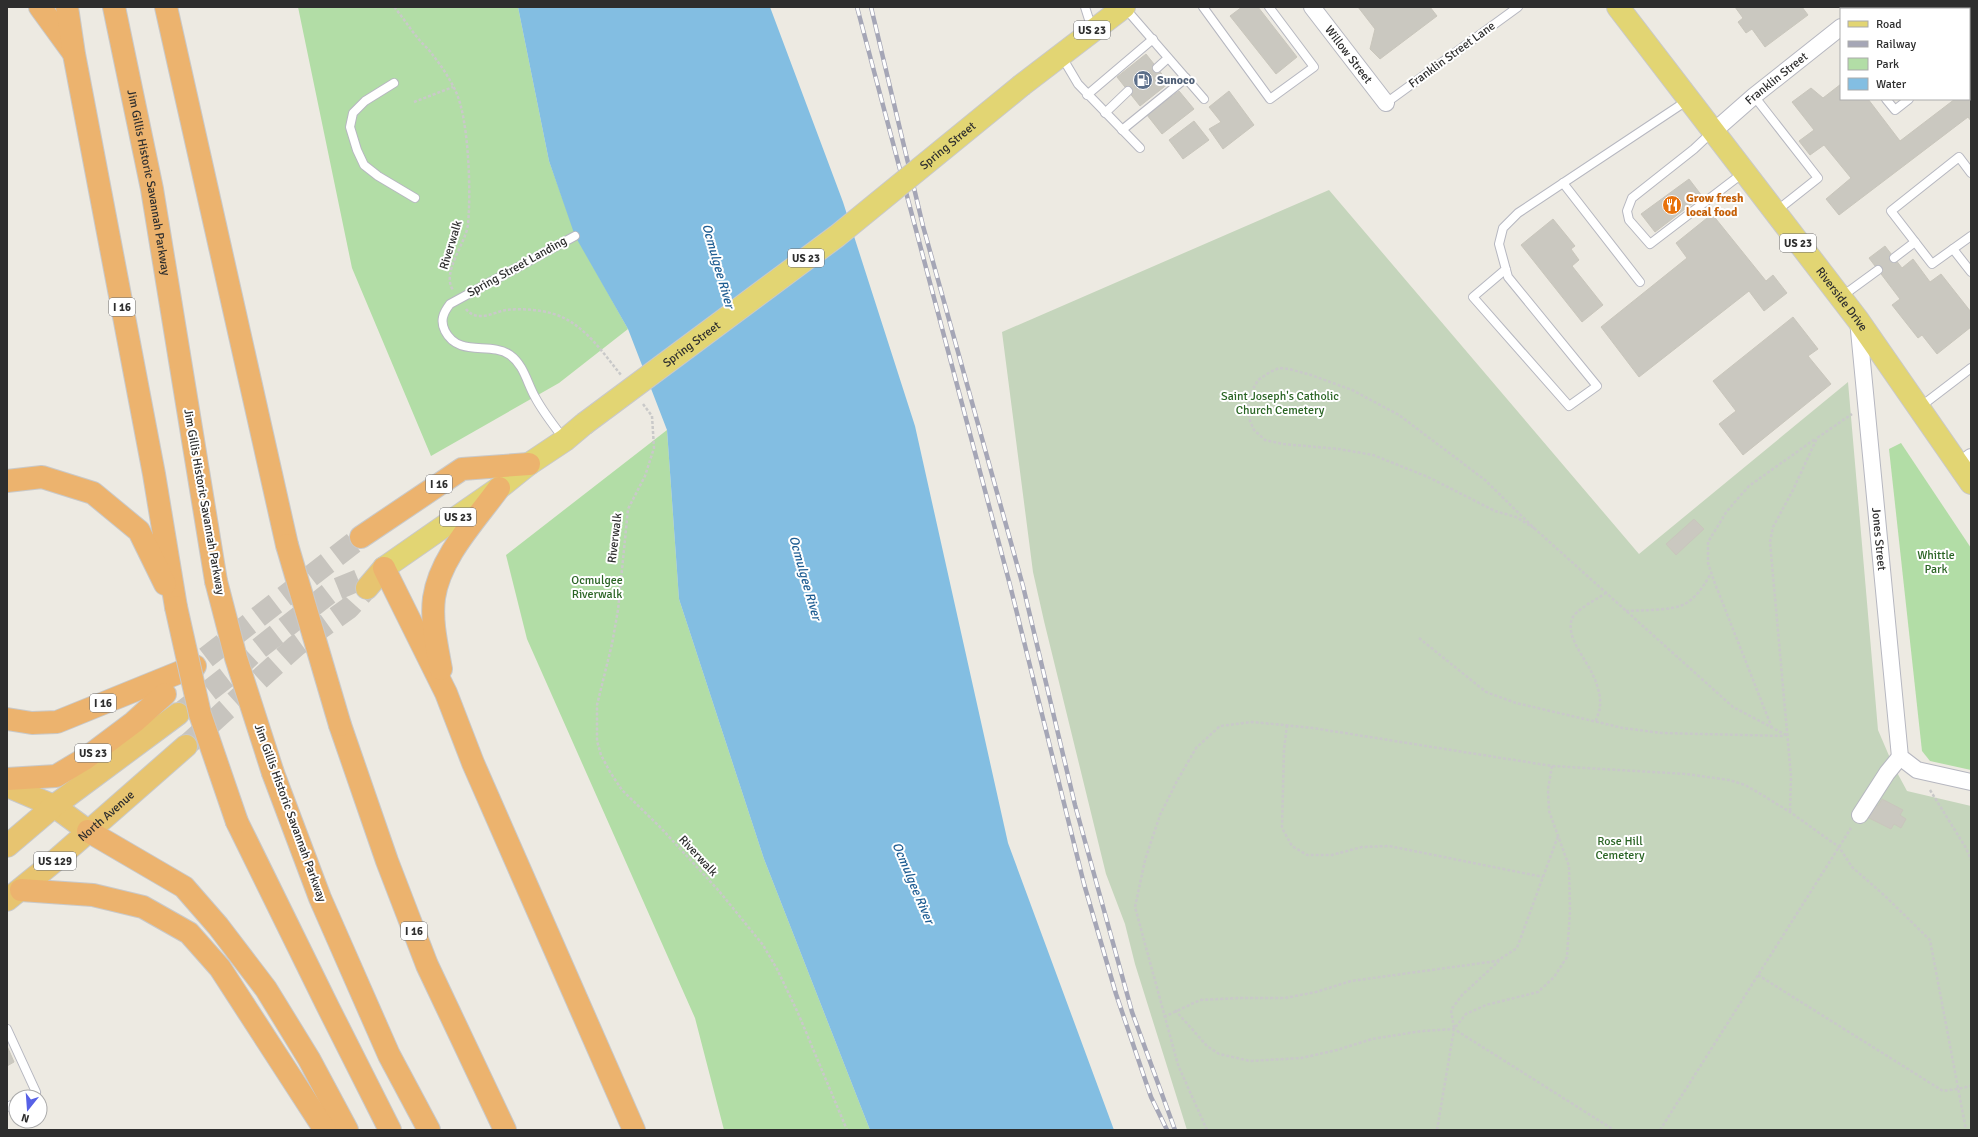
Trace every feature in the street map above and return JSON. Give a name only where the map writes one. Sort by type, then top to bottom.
[{"type":"highway","points":[[40,7],[74,54]]},
{"type":"highway","name":"I 16","points":[[68,7],[74,54],[153,467],[176,607],[200,714],[237,822],[390,1130]]},
{"type":"highway","name":"Jim Gillis Historic Savannah Parkway","points":[[114,7],[152,189],[216,581],[236,658],[273,773],[320,898],[389,1055],[429,1130]]},
{"type":"highway","name":"I 16","points":[[166,7],[287,545],[340,725],[387,861],[428,965],[505,1130]]},
{"type":"highway","name":"I 16","points":[[361,537],[462,469],[529,464]]},
{"type":"highway","name":"I 16","points":[[7,481],[42,477],[93,493],[139,531],[176,607]]},
{"type":"highway","points":[[446,693],[434,628],[434,600],[437,582],[455,550],[499,488]]},
{"type":"highway","points":[[364,584],[384,568],[446,693],[473,763],[634,1130]]},
{"type":"highway","name":"I 16","points":[[7,719],[32,723],[57,722],[196,666]]},
{"type":"highway","name":"US 23","points":[[7,779],[56,776],[86,758],[134,722],[165,694]]},
{"type":"highway","points":[[7,846],[54,806],[178,714]]},
{"type":"highway","name":"North Avenue","points":[[14,895],[186,746]]},
{"type":"highway","points":[[7,786],[54,806],[88,831],[184,888],[213,921],[266,989],[309,1059],[347,1130]]},
{"type":"highway","points":[[14,895],[93,895],[143,907],[189,933],[220,968],[325,1130]]},
{"type":"main road","name":"Spring Street","points":[[384,568],[499,488],[529,464],[564,440],[837,236],[1022,85],[1124,7]]},
{"type":"main road","name":"Riverside Drive","points":[[1618,7],[1743,173],[1858,320],[1919,408],[1967,468]]},
{"type":"street","name":"Willow Street","points":[[1312,7],[1386,103]]},
{"type":"street","name":"Franklin Street","points":[[1713,132],[1754,96],[1837,32]]},
{"type":"street","name":"Jones Street","points":[[1858,320],[1900,757]]},
{"type":"street","points":[[1860,815],[1887,773],[1900,757],[1916,770],[1971,782]]},
{"type":"lane","points":[[1085,7],[1092,30]]},
{"type":"lane","points":[[1124,7],[1204,99]]},
{"type":"lane","points":[[1203,7],[1270,99],[1314,67],[1269,7]]},
{"type":"lane","name":"Franklin Street Lane","points":[[1386,103],[1518,7]]},
{"type":"lane","points":[[1087,95],[1152,39]]},
{"type":"lane","points":[[1061,56],[1078,84],[1087,95],[1140,148]]},
{"type":"lane","points":[[1157,68],[1168,58]]},
{"type":"lane","points":[[1122,130],[1186,78]]},
{"type":"lane","points":[[394,83],[364,102],[353,113],[350,127],[357,150],[364,165],[378,176],[415,198]]},
{"type":"lane","points":[[1105,113],[1128,91]]},
{"type":"lane","points":[[1754,96],[1818,178],[1774,213]]},
{"type":"lane","points":[[1506,269],[1473,297],[1569,406],[1597,386],[1508,276],[1499,244],[1503,228],[1518,213],[1689,100]]},
{"type":"lane","points":[[1887,100],[1895,110],[1908,100]]},
{"type":"lane","points":[[1713,132],[1632,198],[1627,211],[1630,220],[1650,244],[1743,173]]},
{"type":"lane","points":[[1971,173],[1959,157],[1891,211],[1932,264],[1971,236]]},
{"type":"lane","points":[[1563,183],[1640,282]]},
{"type":"lane","name":"Spring Street Landing","points":[[564,440],[534,396],[525,373],[510,355],[486,348],[469,349],[455,344],[447,335],[442,325],[444,312],[450,304],[576,236]]},
{"type":"lane","points":[[1894,258],[1915,242]]},
{"type":"lane","points":[[1954,249],[1971,272]]},
{"type":"lane","points":[[1840,298],[1878,270]]},
{"type":"lane","points":[[1919,408],[1971,368]]},
{"type":"lane","points":[[7,1029],[35,1089]]},
{"type":"path","name":"Riverwalk","points":[[394,7],[403,16],[418,39],[432,53],[453,87],[461,105],[466,133],[469,188],[468,225],[450,274],[450,285],[469,313],[479,316],[507,310],[529,310],[548,312],[564,318],[581,328],[604,352],[623,378]]},
{"type":"path","points":[[414,102],[453,87]]},
{"type":"path","points":[[1534,528],[1516,517],[1495,510],[1428,477],[1373,455],[1339,448],[1283,444],[1265,440],[1254,430],[1250,422],[1248,401],[1253,389],[1258,380],[1279,368],[1311,375],[1352,390],[1399,415],[1485,480],[1534,528],[1733,706],[1772,729],[1788,736]]},
{"type":"path","name":"Riverwalk","points":[[642,403],[652,416],[654,448],[644,476],[628,509],[618,610],[612,644],[597,705],[597,741],[601,755],[622,790],[719,891],[762,945],[777,969],[798,1013],[847,1130]]},
{"type":"path","points":[[1772,729],[1711,573],[1708,563],[1708,542],[1727,511],[1749,486],[1865,405]]},
{"type":"path","points":[[1790,812],[1791,776],[1770,542],[1773,528],[1793,490],[1817,438]]},
{"type":"path","points":[[1626,611],[1664,608],[1685,604],[1702,588],[1711,573]]},
{"type":"path","points":[[1596,721],[1600,708],[1600,693],[1593,674],[1575,643],[1570,628],[1572,618],[1578,612],[1606,593]]},
{"type":"path","points":[[1419,638],[1486,692],[1516,703],[1623,728],[1661,733],[1788,736]]},
{"type":"path","points":[[1207,1130],[1178,1065],[1135,907],[1145,860],[1160,815],[1196,748],[1220,726],[1252,722],[1287,725],[1552,766],[1686,774],[1729,780],[1745,785],[1790,812],[1839,847],[1852,868],[1884,895],[1930,940],[1957,1090],[1966,1130]]},
{"type":"path","points":[[1287,725],[1284,748],[1282,828],[1292,846],[1307,855],[1326,855],[1362,847],[1389,846],[1543,877]]},
{"type":"path","points":[[1454,1028],[1466,1014],[1486,1005],[1538,992],[1554,977],[1567,957],[1570,911],[1569,866],[1549,811],[1548,789],[1552,766]]},
{"type":"path","points":[[1916,770],[1966,848],[1971,860]]},
{"type":"path","points":[[1660,1130],[1860,815]]},
{"type":"path","points":[[1164,1017],[1175,1010],[1200,1000],[1285,998],[1316,992],[1351,981],[1496,961],[1517,948],[1558,836]]},
{"type":"path","points":[[1437,1130],[1454,1028],[1451,1010],[1462,995],[1505,956]]},
{"type":"path","points":[[1758,975],[1943,1091],[1957,1090],[1971,1086]]},
{"type":"path","points":[[1175,1010],[1207,1046],[1219,1054],[1250,1061],[1301,1058],[1337,1050],[1372,1039],[1422,1031],[1454,1028],[1614,1130]]},
{"type":"green space","points":[[298,7],[518,7],[549,161],[576,236],[628,329],[559,383],[431,456],[352,268]]},
{"type":"green space","name":"Rose Hill Cemetery","points":[[1329,190],[1639,554],[1848,382],[1878,730],[1893,765],[1907,791],[1971,806],[1971,1130],[1187,1130],[1135,964],[1125,924],[1106,874],[1044,621],[1033,572],[1002,332]]},
{"type":"green space","name":"Ocmulgee Riverwalk","points":[[667,430],[679,599],[764,859],[870,1130],[724,1130],[695,1018],[527,639],[506,555]]},
{"type":"green space","name":"Whittle Park","points":[[1901,443],[1971,548],[1971,770],[1930,761],[1922,751],[1889,449]]},
{"type":"water","name":"Ocmulgee River","points":[[518,7],[770,7],[843,202],[915,426],[1008,843],[1114,1130],[870,1130],[764,859],[679,599],[667,430],[628,329],[575,236],[549,161]]},
{"type":"building","points":[[1242,7],[1258,7],[1297,57],[1276,74],[1230,16]]},
{"type":"building","points":[[1358,7],[1430,7],[1437,16],[1380,59],[1370,49],[1375,29]]},
{"type":"building","points":[[1735,7],[1802,7],[1808,15],[1765,47],[1752,29],[1746,33],[1738,22],[1743,18]]},
{"type":"building","points":[[1971,7],[1971,42],[1970,43],[1970,8],[1932,8]]},
{"type":"building","name":"Sunoco","points":[[1146,54],[1169,83],[1140,106],[1117,77]]},
{"type":"building","points":[[1840,85],[1840,100],[1869,100],[1900,141],[1954,100],[1970,100],[1970,96],[1971,121],[1968,117],[1839,215],[1826,199],[1851,178],[1824,145],[1810,155],[1799,141],[1814,130],[1792,102],[1811,88],[1823,98]]},
{"type":"building","points":[[1179,91],[1194,109],[1162,134],[1147,115]]},
{"type":"building","points":[[1229,91],[1254,125],[1223,149],[1209,129],[1221,122],[1209,107]]},
{"type":"building","points":[[1194,121],[1209,140],[1183,159],[1169,140]]},
{"type":"building","name":"Grow fresh local food","points":[[1689,179],[1702,196],[1655,232],[1641,214]]},
{"type":"building","points":[[1712,214],[1766,281],[1773,275],[1787,293],[1764,311],[1749,291],[1639,377],[1601,327],[1687,258],[1676,243]]},
{"type":"building","points":[[1553,219],[1575,246],[1571,249],[1579,260],[1572,266],[1603,305],[1582,322],[1521,245]]},
{"type":"building","points":[[1885,246],[1902,268],[1913,259],[1930,282],[1941,274],[1971,312],[1971,327],[1937,354],[1922,335],[1918,338],[1892,305],[1900,299],[1869,258]]},
{"type":"building","points":[[1793,317],[1818,349],[1808,356],[1831,384],[1743,455],[1719,424],[1736,411],[1713,381]]},
{"type":"building","points":[[1694,519],[1704,529],[1676,555],[1666,544]]},
{"type":"building","points":[[1882,799],[1903,810],[1900,815],[1906,819],[1901,828],[1894,824],[1891,829],[1867,817],[1875,804],[1878,806]]},
{"type":"building","points":[[7,1046],[14,1062],[7,1066]]},
{"type":"tunnel","points":[[181,679],[195,666],[361,537]]},
{"type":"tunnel","points":[[183,711],[232,673],[253,653],[332,591],[361,579]]},
{"type":"tunnel","points":[[186,746],[296,646],[349,608],[367,588]]},
{"type":"railway","points":[[857,7],[1010,585],[1084,884],[1116,994],[1151,1097],[1167,1130]]},
{"type":"railway","points":[[871,7],[923,226],[1023,586],[1075,805],[1132,1012],[1175,1130]]},
{"type":"place","name":"Sunoco","points":[[1143,80]]},
{"type":"place","name":"Grow fresh local food","points":[[1672,205]]},
{"type":"park label","name":"Saint Joseph's Catholic Church Cemetery","points":[[1280,403]]}]
